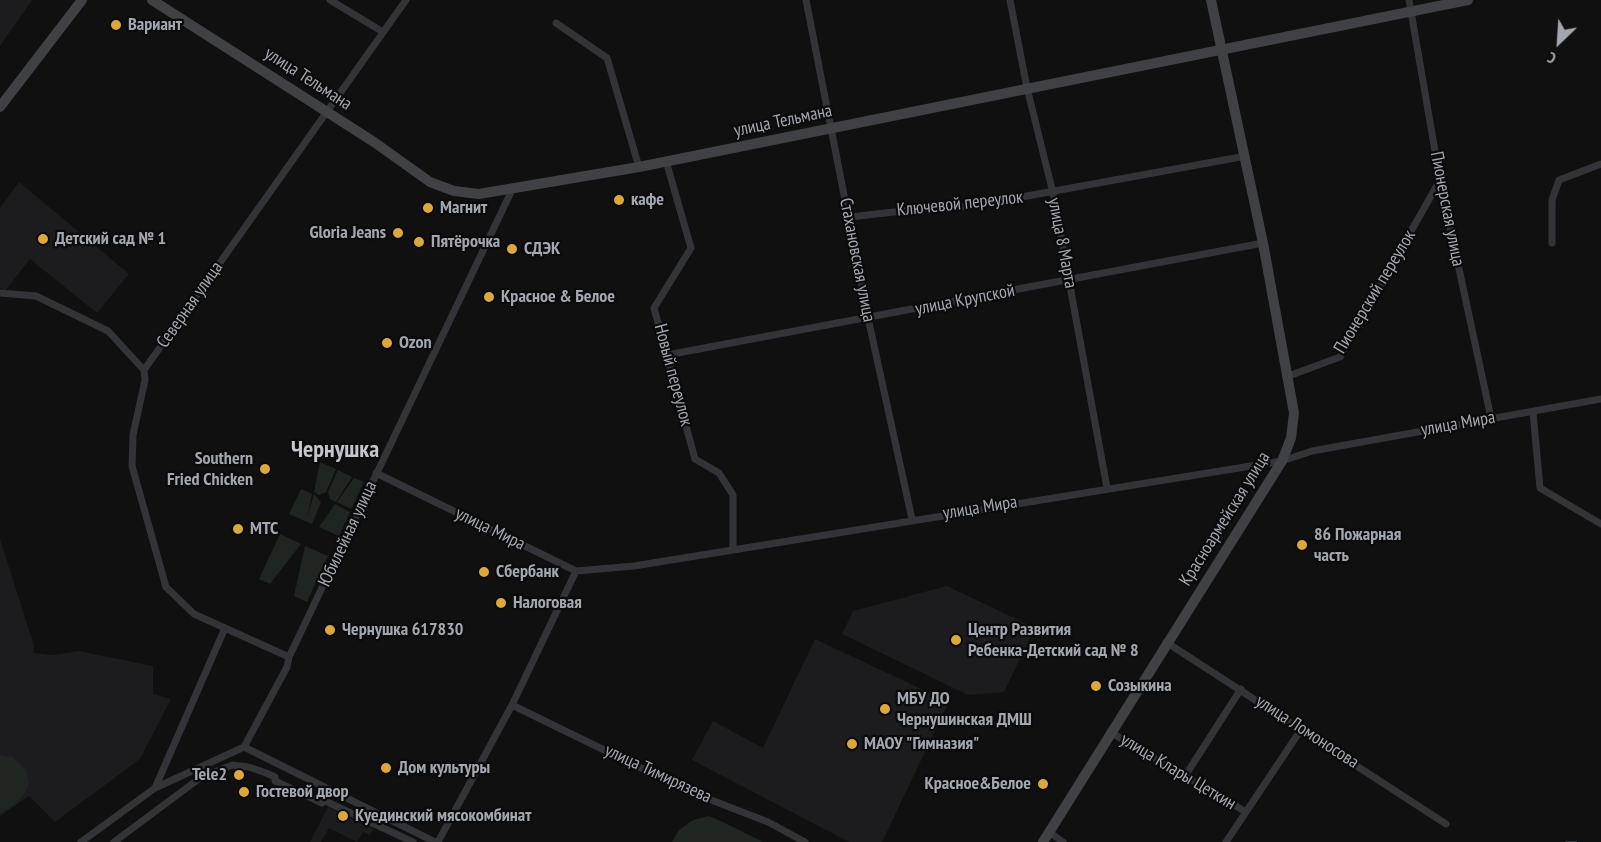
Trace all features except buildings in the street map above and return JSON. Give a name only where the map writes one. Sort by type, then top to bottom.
[{"type":"street","points":[[0,107],[82,0]]},
{"type":"street","name":"улица Тельмана","points":[[152,0],[326,111],[430,182],[454,191],[479,194],[639,167],[1468,0]]},
{"type":"street","points":[[330,0],[383,32]]},
{"type":"street","name":"Северная улица","points":[[289,657],[194,614],[166,587],[132,466],[133,435],[145,380],[144,370],[406,0]]},
{"type":"street","name":"Стахановская улица","points":[[806,0],[868,318],[912,519]]},
{"type":"street","name":"улица 8 Марта","points":[[1010,0],[1027,88],[1053,193],[1107,488]]},
{"type":"street","name":"Красноармейская улица","points":[[1043,842],[1166,642],[1282,461],[1291,438],[1294,414],[1263,243],[1246,156],[1210,0]]},
{"type":"street","name":"Пионерская улица","points":[[1409,0],[1440,180],[1491,418]]},
{"type":"street","points":[[556,23],[607,58],[639,167]]},
{"type":"street","name":"Ключевой переулок","points":[[850,217],[947,206],[967,207],[1246,156]]},
{"type":"street","name":"Новый переулок","points":[[666,161],[691,248],[654,308],[695,459],[719,473],[733,495],[733,550]]},
{"type":"street","points":[[1552,243],[1552,200],[1559,180],[1601,164]]},
{"type":"street","name":"Пионерский переулок","points":[[1286,377],[1340,357],[1440,180]]},
{"type":"street","name":"Юбилейная улица","points":[[244,747],[287,667],[289,657],[512,190]]},
{"type":"street","name":"улица Крупской","points":[[667,356],[1263,243]]},
{"type":"street","points":[[0,293],[36,296],[108,331],[144,370]]},
{"type":"street","name":"улица Мира","points":[[376,473],[576,571],[634,566],[912,519],[1282,461],[1312,451],[1601,399]]},
{"type":"street","points":[[1533,412],[1540,488],[1601,524]]},
{"type":"street","points":[[81,842],[154,788],[244,747],[437,842],[512,705],[576,571]]},
{"type":"street","points":[[154,788],[225,628]]},
{"type":"street","name":"улица Ломоносова","points":[[1166,642],[1446,824]]},
{"type":"street","points":[[1185,776],[1241,689]]},
{"type":"street","name":"улица Тимирязева","points":[[512,705],[688,791],[768,822],[805,842]]},
{"type":"street","points":[[1226,842],[1302,729]]},
{"type":"street","name":"улица Клары Цеткин","points":[[1110,732],[1245,812]]},
{"type":"street","points":[[114,842],[200,778],[232,765],[266,772],[275,777],[275,781],[322,803],[323,800],[413,842]]},
{"type":"street","points":[[1049,832],[1064,842]]},
{"type":"shaded area","points":[[0,0],[32,0],[0,46]]},
{"type":"shaded area","name":"Детский сад № 1","points":[[19,182],[129,274],[97,313],[30,259],[5,291],[0,287],[0,208]]},
{"type":"shaded area","points":[[320,462],[336,469],[326,492],[319,495],[314,492]]},
{"type":"shaded area","points":[[338,470],[352,477],[336,502],[330,499],[328,492]]},
{"type":"shaded area","points":[[354,478],[364,482],[351,509],[337,502]]},
{"type":"shaded area","points":[[301,489],[312,494],[307,519],[314,494],[321,502],[312,524],[289,514]]},
{"type":"shaded area","points":[[335,504],[350,512],[339,536],[319,527]]},
{"type":"shaded area","points":[[280,534],[301,544],[270,584],[259,579]]},
{"type":"shaded area","points":[[0,539],[34,646],[33,653],[53,655],[79,651],[153,666],[153,694],[171,699],[140,759],[55,822],[29,796],[0,816]]},
{"type":"shaded area","points":[[305,546],[328,556],[307,602],[294,596]]},
{"type":"shaded area","points":[[947,586],[1035,628],[1004,692],[968,695],[842,634],[853,611]]},
{"type":"shaded area","points":[[815,639],[949,702],[882,842],[849,842],[692,760],[713,721],[763,748]]},
{"type":"shaded area","points":[[0,755],[12,757],[26,770],[29,786],[19,801],[0,814]]},
{"type":"shaded area","points":[[328,807],[374,829],[370,835],[363,832],[357,842],[329,828],[321,842],[310,842]]},
{"type":"shaded area","points":[[709,816],[763,842],[672,842],[679,830],[693,820]]},
{"type":"waterway","points":[[1566,842],[1576,842]]},
{"type":"place","name":"Вариант","points":[[116,25]]},
{"type":"place","name":"кафе","points":[[619,200]]},
{"type":"place","name":"Магнит","points":[[428,208]]},
{"type":"place","name":"Gloria Jeans","points":[[398,233]]},
{"type":"place","name":"Детский сад № 1","points":[[43,239]]},
{"type":"place","name":"Пятёрочка","points":[[419,242]]},
{"type":"place","name":"СДЭК","points":[[512,249]]},
{"type":"place","name":"Красное & Белое","points":[[489,297]]},
{"type":"place","name":"Ozon","points":[[387,343]]},
{"type":"place","name":"Southern Fried Chicken","points":[[265,469]]},
{"type":"place","name":"МТС","points":[[238,529]]},
{"type":"place","name":"86 Пожарная часть","points":[[1302,545]]},
{"type":"place","name":"Сбербанк","points":[[484,572]]},
{"type":"place","name":"Налоговая","points":[[501,603]]},
{"type":"place","name":"Чернушка 617830","points":[[330,630]]},
{"type":"place","name":"Центр Развития Ребенка-Детский сад № 8","points":[[956,640]]},
{"type":"place","name":"Созыкина","points":[[1096,686]]},
{"type":"place","name":"МБУ ДО Чернушинская ДМШ","points":[[885,709]]},
{"type":"place","name":"МАОУ \"Гимназия\"","points":[[852,744]]},
{"type":"place","name":"Дом культуры","points":[[386,768]]},
{"type":"place","name":"Tele2","points":[[239,775]]},
{"type":"place","name":"Красное&Белое","points":[[1043,784]]},
{"type":"place","name":"Гостевой двор","points":[[244,792]]},
{"type":"place","name":"Куединский мясокомбинат","points":[[343,816]]},
{"type":"district","name":"Чернушка","points":[[335,450]]}]
